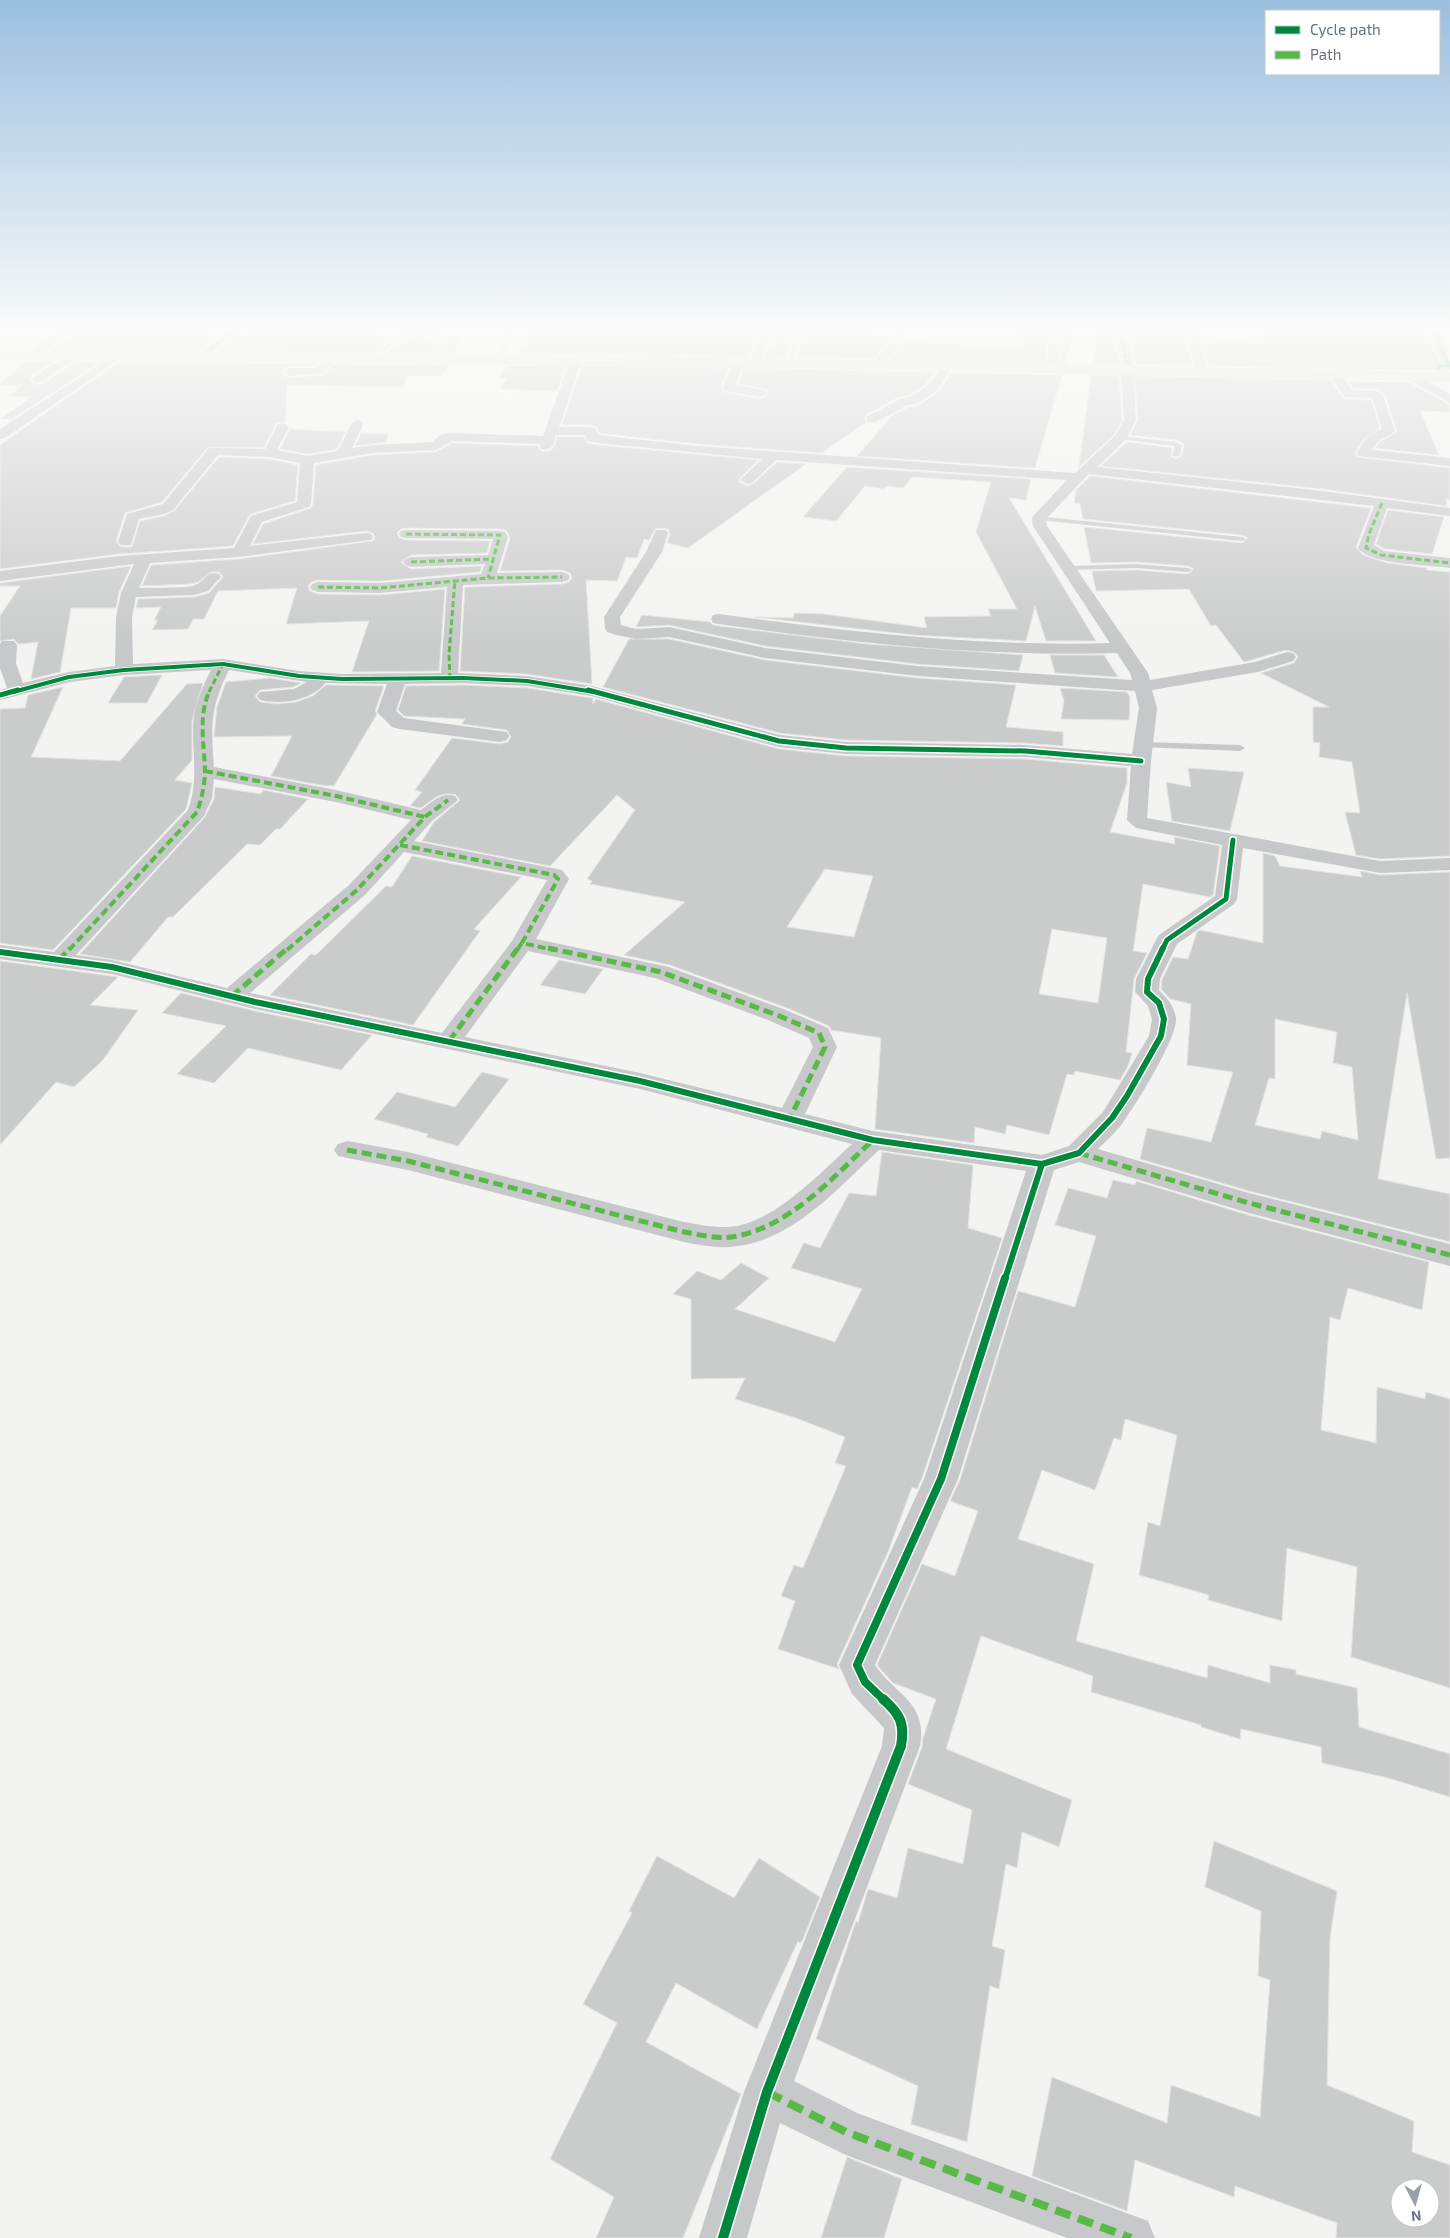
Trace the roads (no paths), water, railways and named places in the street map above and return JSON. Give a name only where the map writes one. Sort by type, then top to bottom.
[{"type":"street","points":[[269,452],[278,435]]},
{"type":"street","points":[[343,454],[352,435]]},
{"type":"street","points":[[126,542],[132,517],[137,514],[163,510],[214,451],[269,452],[307,460],[374,449],[436,446],[446,438],[452,437],[528,435]]},
{"type":"street","points":[[543,456],[550,435]]},
{"type":"street","points":[[591,435],[592,438],[598,439],[773,455],[1082,474],[1323,495],[1450,512]]},
{"type":"street","points":[[1376,435],[1370,440],[1364,453],[1450,462]]},
{"type":"street","points":[[1120,438],[1038,518],[1040,526],[1139,673],[1148,708],[1142,753],[1137,820],[1143,824],[1380,867],[1450,864]]},
{"type":"street","points":[[747,480],[773,455]]},
{"type":"street","points":[[239,552],[256,518],[304,504],[307,460]]},
{"type":"street","points":[[1382,503],[1364,547],[1373,552],[1450,563]]},
{"type":"street","points":[[661,533],[654,552],[612,617],[613,628],[626,634],[638,635],[658,631],[669,632],[765,653],[917,671],[1143,686],[1249,669],[1287,657]]},
{"type":"street","points":[[406,534],[500,535],[501,537],[488,578]]},
{"type":"street","points":[[0,576],[120,561],[239,552],[366,537]]},
{"type":"street","points":[[411,562],[494,559]]},
{"type":"street","points":[[124,659],[124,617],[129,593],[144,560]]},
{"type":"street","points":[[129,593],[194,590],[202,588],[213,576]]},
{"type":"street","points":[[318,587],[380,588],[488,578],[562,577]]},
{"type":"street","points":[[449,667],[455,580]]},
{"type":"street","points":[[719,620],[825,634],[907,642],[1040,649],[1121,648]]},
{"type":"street","points":[[8,646],[10,683],[70,677],[124,659],[223,664],[321,677],[397,680],[449,667],[592,691],[780,741],[846,748],[1142,753]]},
{"type":"street","points":[[59,960],[196,812],[202,798],[205,771],[202,727],[208,694],[223,664]]},
{"type":"street","points":[[266,696],[294,694],[310,689],[317,684],[321,677]]},
{"type":"street","points":[[397,680],[386,712],[391,718],[406,724],[500,736]]},
{"type":"street","points":[[205,771],[336,796],[425,817]]},
{"type":"street","points":[[232,996],[357,890],[425,817],[448,800]]},
{"type":"street","points":[[0,952],[112,966],[232,996],[640,1081],[873,1140],[1042,1164],[1080,1153],[1112,1118],[1127,1096],[1160,1036],[1164,1019],[1159,1003],[1147,992],[1148,979],[1167,940],[1226,899],[1232,840]]},
{"type":"street","points":[[400,845],[554,874],[558,879],[522,943],[449,1042]]},
{"type":"street","points":[[522,943],[661,972],[777,1015],[818,1033],[825,1047],[790,1118]]},
{"type":"street","points":[[347,1150],[408,1161],[684,1232],[726,1237],[752,1232],[777,1220],[809,1197],[873,1140]]},
{"type":"street","points":[[1080,1153],[1249,1203],[1450,1255]]},
{"type":"street","points":[[722,2238],[767,2092],[901,1746],[903,1727],[900,1720],[873,1691],[860,1674],[857,1665],[941,1479],[1042,1164]]},
{"type":"street","points":[[767,2092],[846,2132],[1130,2238]]},
{"type":"lane","points":[[1120,438],[1176,444],[1179,445],[1176,455]]},
{"type":"lane","points":[[1038,518],[1242,539]]},
{"type":"lane","points":[[1068,568],[1136,566],[1188,570]]},
{"type":"lane","points":[[1142,753],[1240,748]]}]
